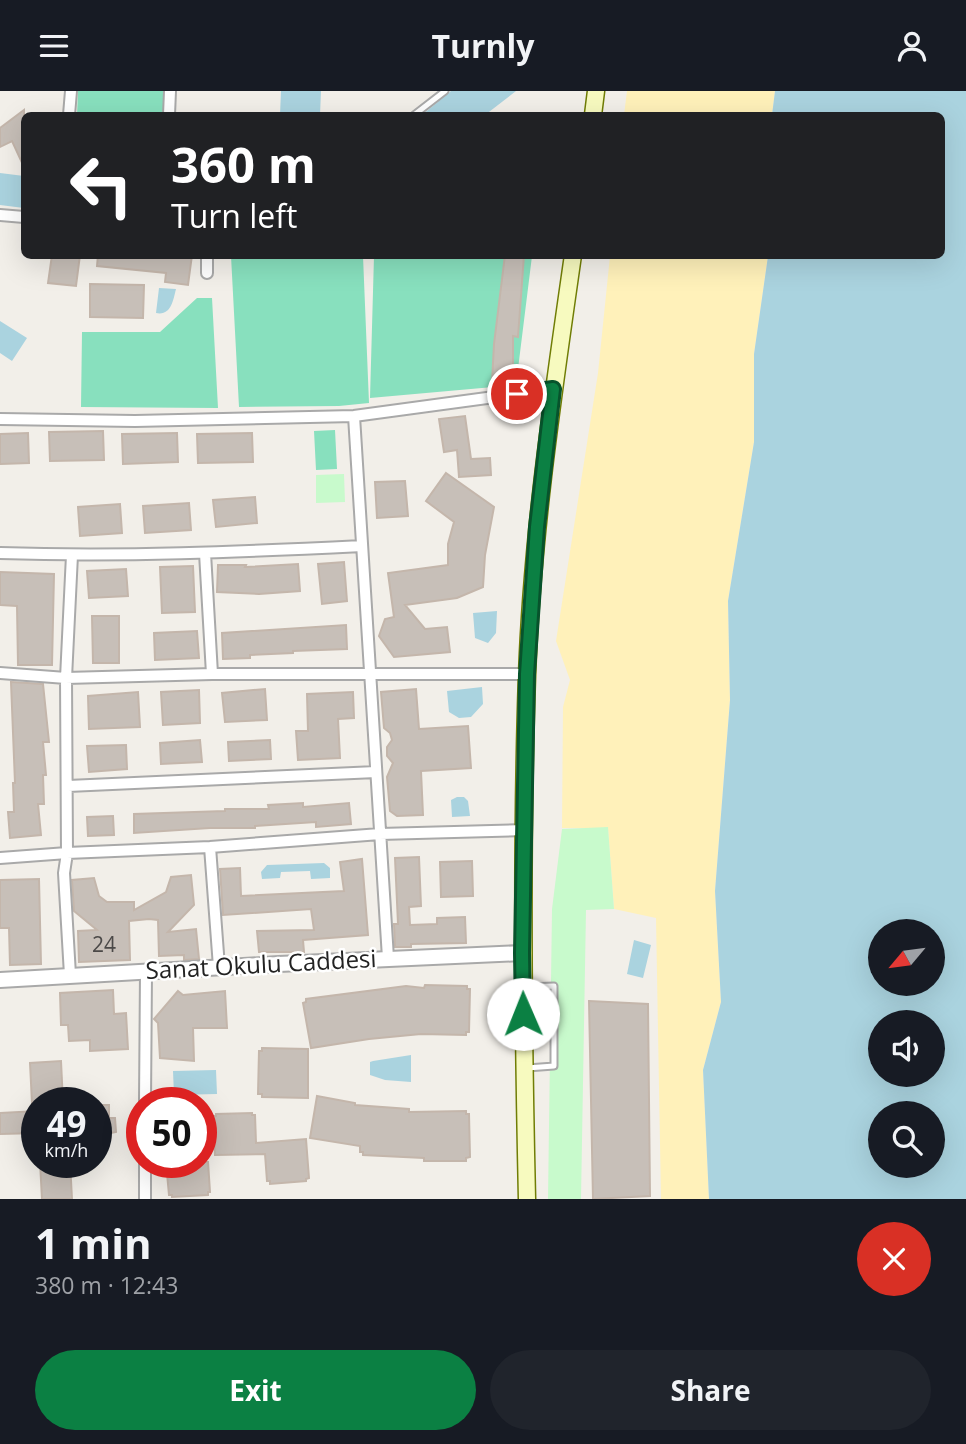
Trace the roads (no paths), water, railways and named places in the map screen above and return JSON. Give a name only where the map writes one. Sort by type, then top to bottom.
[{"type":"main road","points":[[593,112],[596,91]]},
{"type":"main road","points":[[527,1199],[522,953],[527,674],[537,527],[553,389],[572,259]]},
{"type":"street","points":[[69,112],[71,91]]},
{"type":"street","points":[[169,112],[170,91]]},
{"type":"street","points":[[0,215],[21,217]]},
{"type":"street","points":[[207,259],[208,273]]},
{"type":"street","points":[[0,419],[135,421],[354,417],[553,389]]},
{"type":"street","points":[[354,417],[388,958]]},
{"type":"street","points":[[0,552],[72,555],[205,553],[362,546]]},
{"type":"street","points":[[205,553],[212,674]]},
{"type":"street","points":[[70,975],[64,873],[68,786],[66,678],[72,555]]},
{"type":"street","points":[[0,673],[66,678],[212,674],[527,674]]},
{"type":"street","points":[[68,786],[376,772]]},
{"type":"street","points":[[0,858],[210,847],[380,834],[525,830]]},
{"type":"street","points":[[210,847],[219,967]]},
{"type":"street","name":"Sanat Okulu Caddesi","points":[[0,980],[522,953]]},
{"type":"street","points":[[145,1087],[146,972]]},
{"type":"street","points":[[145,1178],[145,1199]]},
{"type":"lane","points":[[418,112],[445,91]]},
{"type":"lane","points":[[523,987],[554,986],[554,1066],[524,1068]]},
{"type":"water","points":[[281,91],[321,91],[320,112],[280,112]]},
{"type":"water","points":[[451,91],[516,91],[489,112],[426,112]]},
{"type":"water","points":[[775,91],[966,91],[966,1199],[709,1199],[703,1070],[721,1002],[715,891],[730,700],[728,601],[754,442],[754,354],[768,259],[945,259],[945,112],[772,112]]},
{"type":"water","points":[[0,173],[21,176],[21,208],[0,205]]},
{"type":"water","points":[[159,288],[176,289],[168,310],[156,313]]},
{"type":"water","points":[[0,321],[27,338],[12,361],[0,353]]},
{"type":"water","points":[[497,611],[496,633],[488,643],[475,638],[473,613]]},
{"type":"water","points":[[482,687],[483,704],[471,717],[459,718],[449,712],[447,691]]},
{"type":"water","points":[[464,797],[468,801],[470,816],[452,817],[451,800]]},
{"type":"water","points":[[324,863],[330,868],[330,878],[311,879],[310,871],[281,872],[280,878],[262,879],[261,872],[267,865]]},
{"type":"water","points":[[634,940],[651,945],[643,978],[627,974]]},
{"type":"water","points":[[411,1055],[411,1082],[385,1080],[370,1075],[370,1062]]},
{"type":"water","points":[[216,1070],[217,1087],[174,1087],[173,1071]]}]
